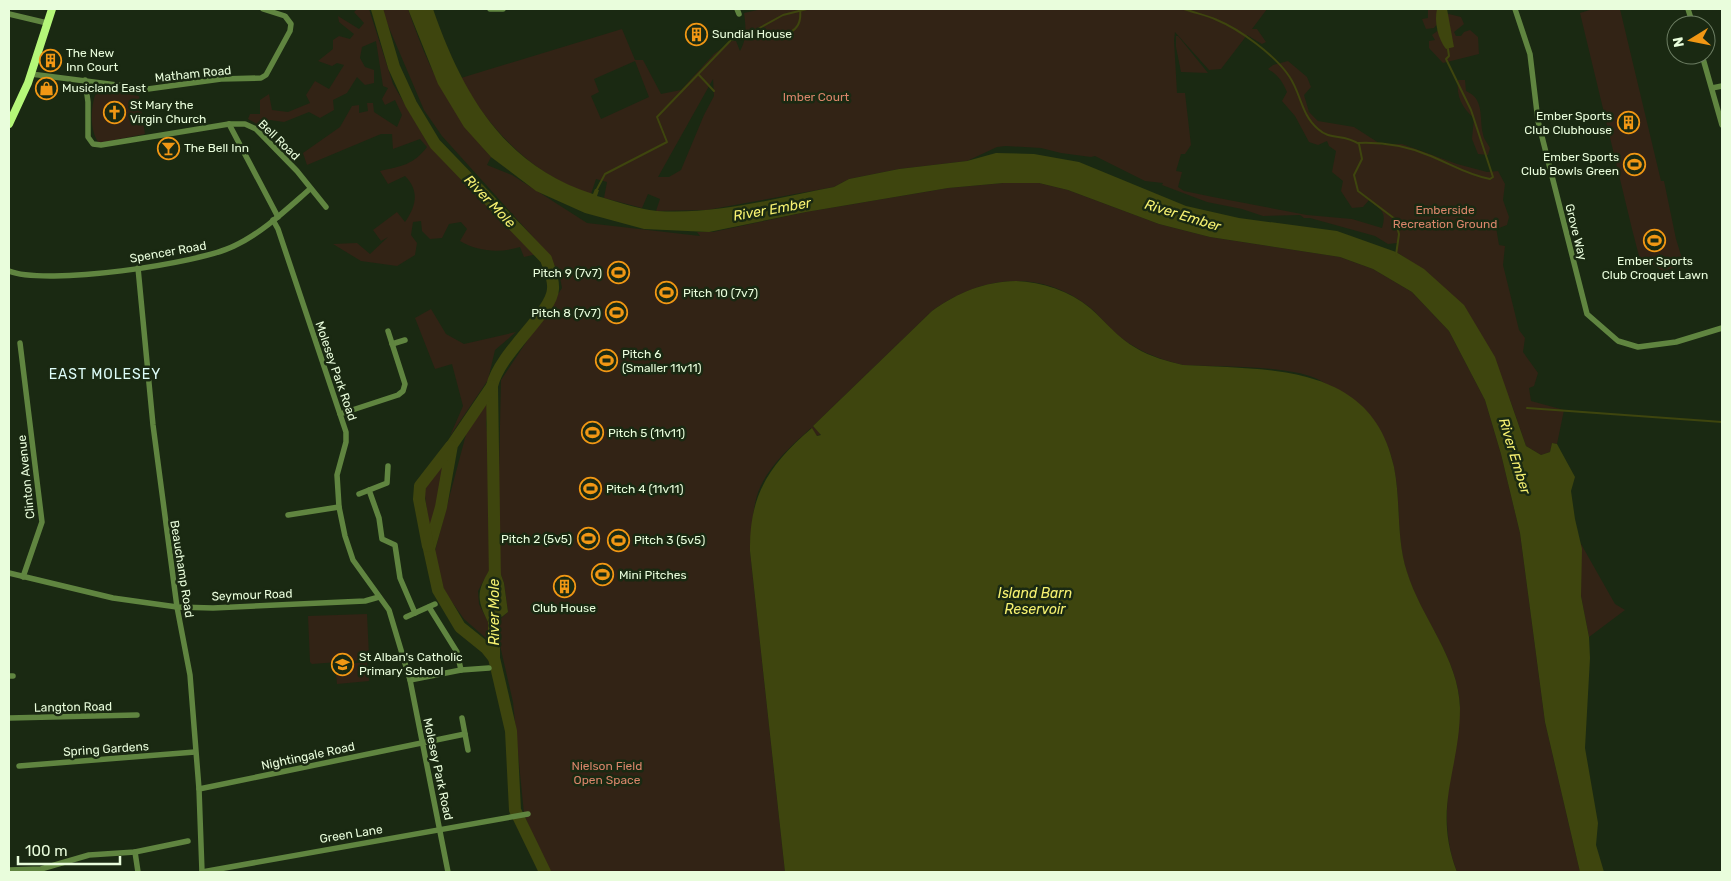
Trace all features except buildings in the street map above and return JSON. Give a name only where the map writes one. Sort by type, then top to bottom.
[{"type":"main road","points":[[9,124],[11,114],[30,74],[52,9]]},
{"type":"street","name":"Matham Road","points":[[30,74],[148,89],[222,78],[261,78],[266,75],[290,31],[291,24],[285,16],[263,9]]},
{"type":"street","points":[[490,9],[503,9]]},
{"type":"street","name":"Grove Way","points":[[1516,9],[1530,54],[1538,121],[1587,314],[1618,341],[1638,347],[1676,342],[1722,328]]},
{"type":"street","points":[[9,14],[47,23]]},
{"type":"street","points":[[1705,65],[1722,125]]},
{"type":"street","name":"Bell Road","points":[[85,80],[88,102],[88,137],[91,143],[101,145],[229,124],[245,124],[256,129],[280,152],[326,207]]},
{"type":"street","points":[[1712,88],[1722,86]]},
{"type":"street","name":"Molesey Park Road","points":[[229,124],[275,219],[346,432],[346,442],[337,475],[339,507],[345,536],[353,560],[389,610],[410,680],[420,742],[441,829],[448,872]]},
{"type":"street","name":"Spencer Road","points":[[9,271],[53,277],[138,268],[206,256],[234,246],[275,219],[310,189]]},
{"type":"street","name":"Beauchamp Road","points":[[138,268],[152,425],[177,607],[190,675],[199,789],[202,872]]},
{"type":"street","points":[[340,414],[398,395],[403,391],[405,384],[388,331]]},
{"type":"street","points":[[392,344],[405,340]]},
{"type":"street","name":"Clinton Avenue","points":[[20,343],[42,522],[23,577]]},
{"type":"street","points":[[359,494],[387,483],[388,466]]},
{"type":"street","points":[[370,490],[379,518],[382,539],[395,545],[400,578],[415,613]]},
{"type":"street","points":[[288,515],[339,507]]},
{"type":"street","name":"Seymour Road","points":[[9,573],[113,598],[177,607],[213,608],[365,601],[378,597]]},
{"type":"street","points":[[406,617],[432,606],[456,652],[460,670]]},
{"type":"street","points":[[410,680],[460,670],[489,668]]},
{"type":"street","name":"Langton Road","points":[[9,718],[137,715]]},
{"type":"street","points":[[462,718],[468,750]]},
{"type":"street","name":"Nightingale Road","points":[[199,789],[465,734]]},
{"type":"street","name":"Spring Gardens","points":[[19,766],[196,752]]},
{"type":"street","name":"Green Lane","points":[[202,872],[526,814]]},
{"type":"street","points":[[9,870],[41,869],[89,855],[135,852],[188,840]]},
{"type":"street","points":[[135,852],[138,872]]},
{"type":"green space","points":[[357,9],[369,9],[393,84],[427,142],[537,254],[524,257],[520,247],[497,251],[467,245],[460,241],[467,229],[461,222],[449,224],[442,238],[430,239],[422,231],[421,221],[413,222],[411,235],[417,243],[415,255],[397,266],[361,261],[333,244],[357,243],[370,254],[388,237],[381,241],[373,230],[397,212],[405,222],[414,204],[413,187],[405,176],[388,184],[380,171],[412,161],[427,147],[420,139],[393,149],[392,134],[381,134],[307,165],[303,153],[340,127],[352,106],[359,105],[359,113],[368,111],[367,103],[373,103],[374,112],[397,127],[402,115],[395,100],[385,105],[382,99],[388,88],[383,86],[376,41],[362,47],[360,58],[365,67],[374,70],[374,83],[365,85],[357,77],[347,93],[333,100],[334,110],[320,118],[309,112],[284,122],[270,120],[264,128],[248,119],[250,114],[260,114],[260,100],[269,94],[272,110],[288,112],[310,103],[306,95],[315,81],[329,89],[344,65],[337,63],[332,66],[318,61],[333,49],[333,40],[339,36],[350,39],[354,34],[339,22],[338,16],[359,29],[364,23],[354,12]]},
{"type":"green space","name":"Nielson Field Open Space","points":[[381,9],[408,9],[441,88],[463,122],[491,157],[487,165],[512,175],[587,223],[700,236],[697,232],[713,232],[806,212],[948,188],[1003,183],[1039,183],[1068,190],[1159,224],[1210,237],[1340,257],[1373,269],[1412,292],[1449,331],[1485,400],[1501,454],[1520,533],[1545,722],[1580,872],[1457,872],[1449,839],[1447,807],[1460,710],[1457,687],[1446,654],[1413,590],[1407,573],[1401,547],[1396,481],[1392,457],[1385,440],[1375,426],[1330,387],[1315,378],[1286,371],[1250,367],[1183,365],[1164,360],[1128,343],[1088,306],[1069,294],[1049,286],[1009,281],[989,284],[970,290],[950,299],[932,311],[813,426],[821,434],[817,436],[811,428],[785,453],[769,472],[758,493],[753,515],[750,551],[785,872],[548,872],[524,814],[513,702],[499,641],[499,620],[508,612],[504,583],[497,564],[501,380],[562,288],[559,272],[542,247],[442,136],[424,110]]},
{"type":"green space","points":[[762,9],[1267,9],[1252,29],[1257,29],[1266,42],[1262,44],[1247,35],[1221,69],[1209,70],[1175,32],[1177,93],[1185,93],[1191,145],[1185,154],[1181,154],[1176,171],[1182,172],[1178,187],[1184,191],[1307,215],[1352,219],[1382,228],[1384,218],[1380,209],[1369,200],[1363,207],[1352,208],[1341,191],[1343,181],[1332,172],[1336,151],[1329,146],[1327,141],[1318,145],[1309,142],[1295,116],[1282,101],[1287,92],[1280,79],[1268,69],[1273,65],[1288,61],[1307,77],[1311,87],[1304,95],[1309,112],[1318,121],[1354,127],[1382,145],[1402,144],[1457,164],[1487,172],[1498,171],[1505,184],[1503,200],[1509,217],[1507,225],[1499,228],[1496,227],[1499,245],[1505,246],[1503,265],[1519,330],[1525,338],[1523,352],[1538,373],[1534,386],[1529,388],[1531,401],[1564,410],[1557,444],[1552,443],[1550,452],[1541,455],[1526,446],[1510,400],[1407,259],[1396,252],[1397,243],[1388,244],[1375,236],[1304,218],[1300,215],[1263,216],[1242,209],[1207,202],[1162,185],[1163,183],[1145,181],[1095,156],[1061,153],[1041,148],[1006,146],[997,147],[967,161],[899,169],[849,179],[834,187],[707,210],[656,211],[660,199],[648,194],[642,208],[604,198],[607,182],[596,179],[591,194],[551,176],[515,149],[499,133],[485,116],[461,78],[622,29],[635,60],[643,60],[661,94],[681,90],[714,54],[732,41],[736,41],[740,51],[745,33],[744,13]],"holes":[[[635,61],[649,97],[601,119],[591,96],[599,92],[594,79]],[[713,79],[714,96],[681,170],[669,177],[658,177]]]},
{"type":"green space","points":[[1428,9],[1446,9],[1445,13],[1461,17],[1464,24],[1454,32],[1456,36],[1461,36],[1464,32],[1470,30],[1478,37],[1479,54],[1443,63],[1429,48],[1429,41],[1435,40],[1432,35],[1447,24],[1441,19],[1434,28],[1426,29],[1422,19],[1428,18]]},
{"type":"green space","points":[[1593,9],[1620,9],[1661,181],[1664,181],[1676,239],[1684,265],[1663,271],[1639,256],[1580,13]]},
{"type":"green space","points":[[1176,36],[1178,36],[1208,73],[1181,72],[1176,47]]},
{"type":"green space","points":[[1458,80],[1465,80],[1466,91],[1472,94],[1479,104],[1483,136],[1490,148],[1488,155],[1478,154],[1472,139],[1474,118],[1461,101],[1458,91]]},
{"type":"green space","points":[[98,89],[139,96],[145,134],[99,143],[92,125],[93,101]]},
{"type":"green space","points":[[431,309],[446,334],[464,344],[516,332],[495,350],[488,380],[450,436],[463,406],[452,364],[435,369],[415,318]]},
{"type":"green space","points":[[489,398],[486,423],[490,459],[492,565],[478,591],[479,604],[489,624],[487,639],[464,619],[447,595],[439,579],[435,551],[469,423]]},
{"type":"green space","points":[[447,458],[430,534],[424,488]]},
{"type":"green space","points":[[1581,544],[1615,604],[1625,610],[1589,637],[1581,596]]},
{"type":"green space","points":[[367,614],[369,656],[365,660],[312,664],[310,662],[308,616]]},
{"type":"green space","points":[[367,662],[369,681],[337,684],[335,665]]},
{"type":"water","name":"River Ember","points":[[408,9],[433,9],[458,69],[473,97],[490,122],[510,145],[534,165],[561,181],[593,194],[595,189],[599,190],[597,196],[634,207],[679,212],[724,208],[834,187],[849,179],[899,169],[967,161],[996,153],[1034,154],[1079,162],[1186,206],[1239,218],[1337,231],[1396,252],[1424,269],[1464,305],[1495,357],[1526,446],[1541,455],[1550,452],[1552,443],[1557,444],[1575,477],[1571,491],[1582,549],[1581,596],[1589,637],[1590,658],[1585,748],[1598,823],[1596,845],[1604,872],[1580,872],[1545,722],[1520,533],[1501,454],[1485,400],[1449,331],[1412,292],[1373,269],[1340,257],[1210,237],[1159,224],[1068,190],[1039,183],[1003,183],[948,188],[806,212],[709,232],[644,229],[585,213],[536,191],[491,157],[464,127],[438,84]]},
{"type":"water","points":[[1437,9],[1447,9],[1454,47],[1446,49],[1441,40],[1436,25]]},
{"type":"water","name":"Island Barn Reservoir","points":[[1016,281],[1036,283],[1065,292],[1090,308],[1123,339],[1153,356],[1183,365],[1248,368],[1312,378],[1340,390],[1364,407],[1382,433],[1394,467],[1401,546],[1407,572],[1413,589],[1446,655],[1458,690],[1460,708],[1459,730],[1447,808],[1450,849],[1457,872],[785,872],[750,551],[753,513],[758,497],[765,482],[784,454],[812,428],[817,436],[821,435],[813,426],[932,311],[952,298],[972,289],[993,283]]},
{"type":"water","points":[[497,564],[504,583],[508,612],[493,624],[489,624],[481,607],[480,594],[483,581],[492,565]]},
{"type":"waterway","name":"River Mole","points":[[377,9],[394,67],[411,104],[435,144],[546,259],[552,277],[553,289],[544,310],[505,360],[492,386],[495,581]]},
{"type":"waterway","points":[[596,191],[605,174],[667,142],[657,117],[731,40],[747,35],[783,15],[807,9]]},
{"type":"waterway","points":[[1184,9],[1226,24],[1246,36],[1283,68],[1293,83],[1308,117],[1318,129],[1328,135],[1348,139],[1359,144],[1362,159],[1354,175],[1358,191],[1395,219],[1399,234],[1396,255]]},
{"type":"waterway","points":[[748,35],[775,36],[791,32],[797,27],[800,20],[800,10]]},
{"type":"waterway","points":[[1358,143],[1376,143],[1411,149],[1474,175],[1490,179],[1493,177],[1471,110],[1446,59],[1449,56],[1448,49]]},
{"type":"waterway","points":[[699,75],[714,91]]},
{"type":"waterway","name":"River Mole","points":[[492,386],[452,445],[441,507],[429,549],[438,590],[460,627],[486,648],[494,658]]},
{"type":"waterway","points":[[1527,408],[1722,422]]},
{"type":"waterway","points":[[428,546],[419,499],[420,486],[451,446]]},
{"type":"waterway","name":"River Mole","points":[[494,609],[494,658],[511,731],[515,810],[545,872]]},
{"type":"place","name":"Sundial House","points":[[696,34]]},
{"type":"place","name":"The New Inn Court","points":[[50,60]]},
{"type":"place","name":"Musicland East","points":[[46,88]]},
{"type":"place","name":"St Mary the Virgin Church","points":[[114,112]]},
{"type":"place","name":"Ember Sports Club Clubhouse","points":[[1628,123]]},
{"type":"place","name":"The Bell Inn","points":[[168,148]]},
{"type":"place","name":"Ember Sports Club Bowls Green","points":[[1635,164]]},
{"type":"place","name":"Ember Sports Club Croquet Lawn","points":[[1655,240]]},
{"type":"place","name":"Pitch 9 (7v7)","points":[[618,273]]},
{"type":"place","name":"Pitch 10 (7v7)","points":[[667,293]]},
{"type":"place","name":"Pitch 8 (7v7)","points":[[617,313]]},
{"type":"place","name":"Pitch 6 (Smaller 11v11)","points":[[606,361]]},
{"type":"place","name":"Pitch 5 (11v11)","points":[[592,433]]},
{"type":"place","name":"Pitch 4 (11v11)","points":[[590,489]]},
{"type":"place","name":"Pitch 2 (5v5)","points":[[588,539]]},
{"type":"place","name":"Pitch 3 (5v5)","points":[[618,540]]},
{"type":"place","name":"Mini Pitches","points":[[603,575]]},
{"type":"place","name":"Club House","points":[[564,587]]},
{"type":"place","name":"St Alban's Catholic Primary School","points":[[343,664]]},
{"type":"district","name":"EAST MOLESEY","points":[[105,374]]},
{"type":"park label","name":"Imber Court","points":[[816,97]]},
{"type":"park label","name":"Emberside Recreation Ground","points":[[1445,217]]}]
